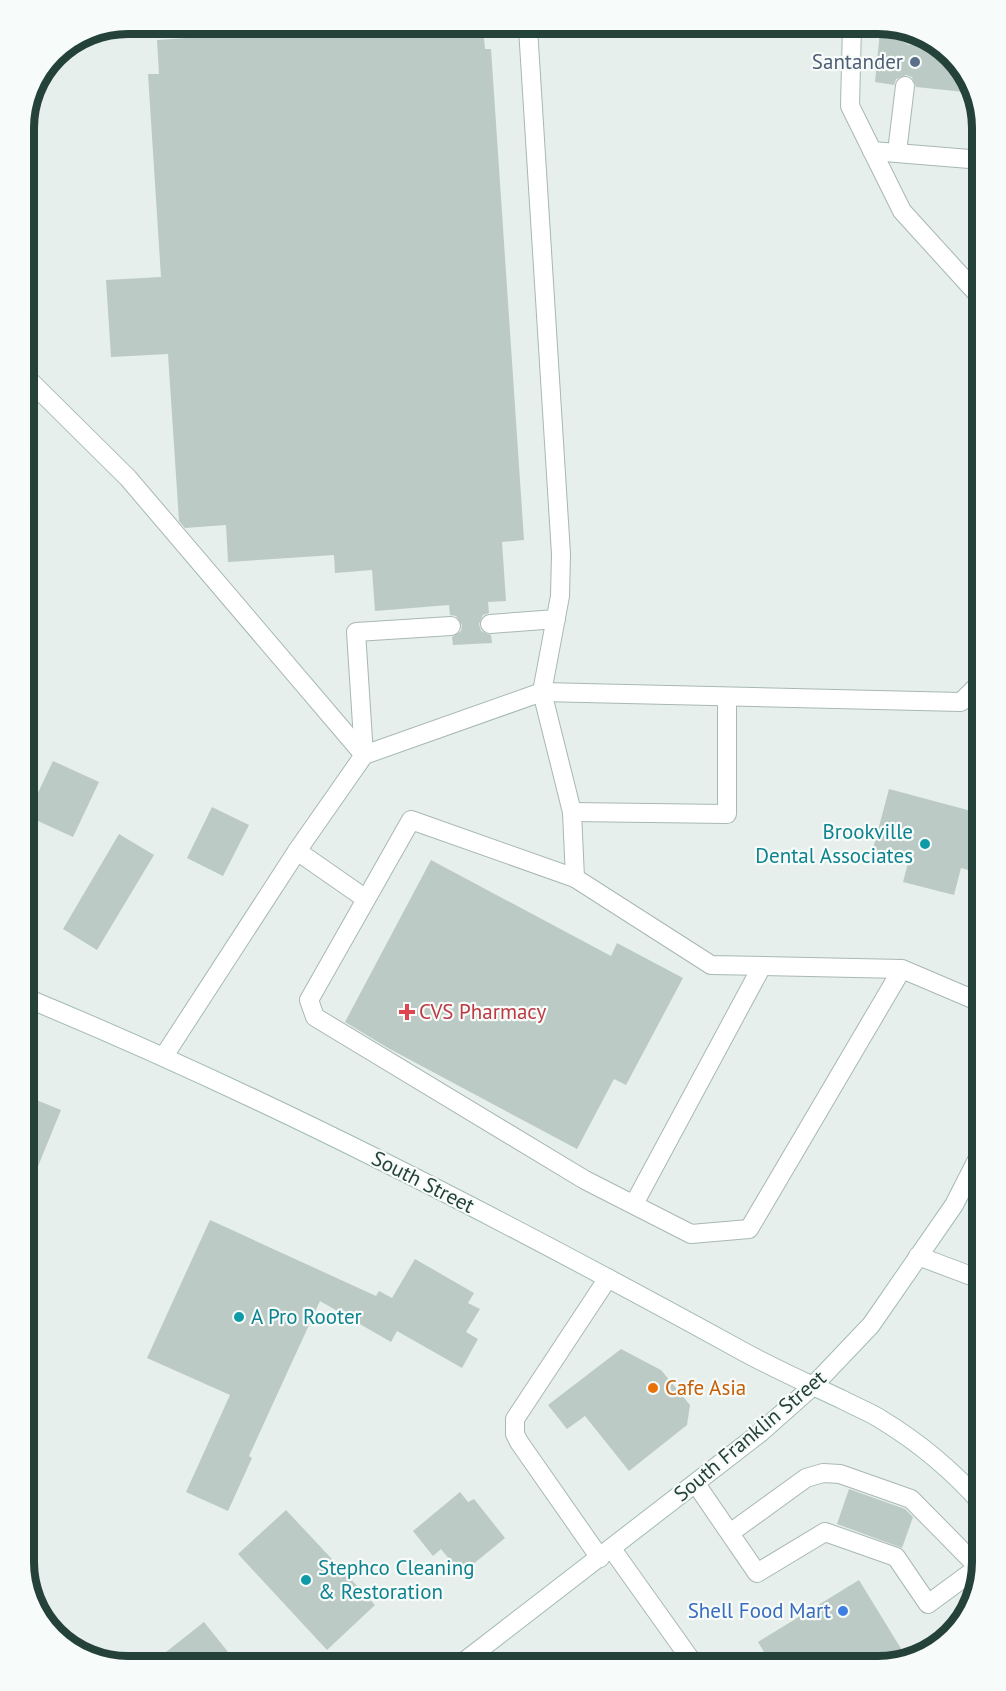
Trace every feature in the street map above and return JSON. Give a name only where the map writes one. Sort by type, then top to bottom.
[{"type":"main road","points":[[528,35],[561,554],[560,596],[542,692],[572,812],[575,878]]},
{"type":"main road","points":[[852,35],[850,106],[902,211],[972,288]]},
{"type":"main road","points":[[897,152],[905,86]]},
{"type":"main road","points":[[872,151],[972,159]]},
{"type":"main road","points":[[35,386],[128,478],[364,755]]},
{"type":"main road","points":[[490,624],[556,619]]},
{"type":"main road","points":[[364,755],[356,632],[451,626]]},
{"type":"main road","points":[[164,1056],[297,851],[364,755],[542,692],[961,702],[972,691]]},
{"type":"main road","points":[[572,812],[727,813],[727,697]]},
{"type":"main road","points":[[902,969],[749,1229],[691,1233],[585,1180],[315,1017],[309,1000],[411,820],[575,878],[711,965],[902,969],[972,999]]},
{"type":"main road","points":[[297,851],[366,899]]},
{"type":"main road","points":[[634,1204],[762,966]]},
{"type":"main road","name":"South Street","points":[[34,1001],[164,1056],[429,1184],[756,1359],[881,1419],[926,1451],[972,1495]]},
{"type":"main road","name":"South Franklin Street","points":[[471,1656],[760,1434],[813,1386],[871,1325],[954,1205],[972,1170]]},
{"type":"main road","points":[[918,1256],[972,1276]]},
{"type":"main road","points":[[608,1278],[515,1419],[515,1434],[687,1656]]},
{"type":"main road","points":[[730,1533],[806,1478],[823,1473],[840,1474],[911,1499],[972,1558]]},
{"type":"main road","points":[[696,1484],[758,1574],[825,1532],[896,1557],[928,1604],[971,1572]]},
{"type":"building","points":[[242,34],[484,34],[485,49],[491,49],[524,540],[502,542],[506,601],[488,602],[489,613],[483,615],[479,624],[481,631],[491,635],[492,643],[453,645],[452,637],[461,631],[462,625],[456,616],[450,615],[449,605],[375,611],[372,570],[335,573],[334,555],[228,562],[226,525],[185,528],[179,521],[168,354],[111,357],[106,280],[161,277],[148,74],[159,74],[157,40]]},
{"type":"building","name":"Santander","points":[[880,35],[896,36],[901,37],[908,45],[916,42],[919,44],[940,58],[956,76],[964,92],[916,87],[912,77],[906,75],[896,79],[894,85],[875,82]]},
{"type":"building","points":[[53,761],[99,782],[73,837],[35,819],[35,800]]},
{"type":"building","name":"Brookville Dental Associates","points":[[889,789],[972,811],[968,836],[972,837],[972,856],[968,870],[961,868],[954,895],[903,882],[909,859],[873,849]]},
{"type":"building","points":[[212,807],[249,825],[223,876],[187,858]]},
{"type":"building","points":[[119,834],[154,855],[97,950],[63,929]]},
{"type":"building","name":"CVS Pharmacy","points":[[431,860],[611,956],[617,943],[683,978],[626,1085],[614,1079],[577,1149],[388,1048],[345,1022]]},
{"type":"building","points":[[34,1099],[61,1110],[34,1175]]},
{"type":"building","name":"A Pro Rooter","points":[[210,1220],[376,1296],[379,1291],[392,1298],[415,1259],[474,1293],[468,1303],[480,1309],[466,1332],[478,1339],[462,1368],[397,1331],[391,1342],[320,1301],[249,1456],[252,1458],[228,1511],[186,1492],[230,1395],[147,1358]]},
{"type":"building","points":[[621,1349],[661,1370],[690,1405],[687,1425],[629,1471],[585,1416],[567,1429],[548,1405]]},
{"type":"building","points":[[849,1489],[905,1509],[913,1517],[902,1548],[837,1524]]},
{"type":"building","points":[[460,1492],[468,1502],[474,1499],[505,1538],[461,1574],[441,1549],[433,1556],[413,1531]]},
{"type":"building","name":"Stephco Cleaning & Restoration","points":[[286,1510],[375,1605],[327,1650],[238,1554]]},
{"type":"building","name":"Shell Food Mart","points":[[859,1580],[904,1653],[878,1656],[766,1656],[758,1642]]},
{"type":"building","points":[[204,1622],[231,1656],[161,1656]]},
{"type":"place","name":"Santander","points":[[915,62]]},
{"type":"place","name":"Brookville Dental Associates","points":[[925,844]]},
{"type":"place","name":"CVS Pharmacy","points":[[407,1012]]},
{"type":"place","name":"A Pro Rooter","points":[[239,1317]]},
{"type":"place","name":"Cafe Asia","points":[[653,1388]]},
{"type":"place","name":"Stephco Cleaning & Restoration","points":[[306,1580]]},
{"type":"place","name":"Shell Food Mart","points":[[843,1611]]}]
